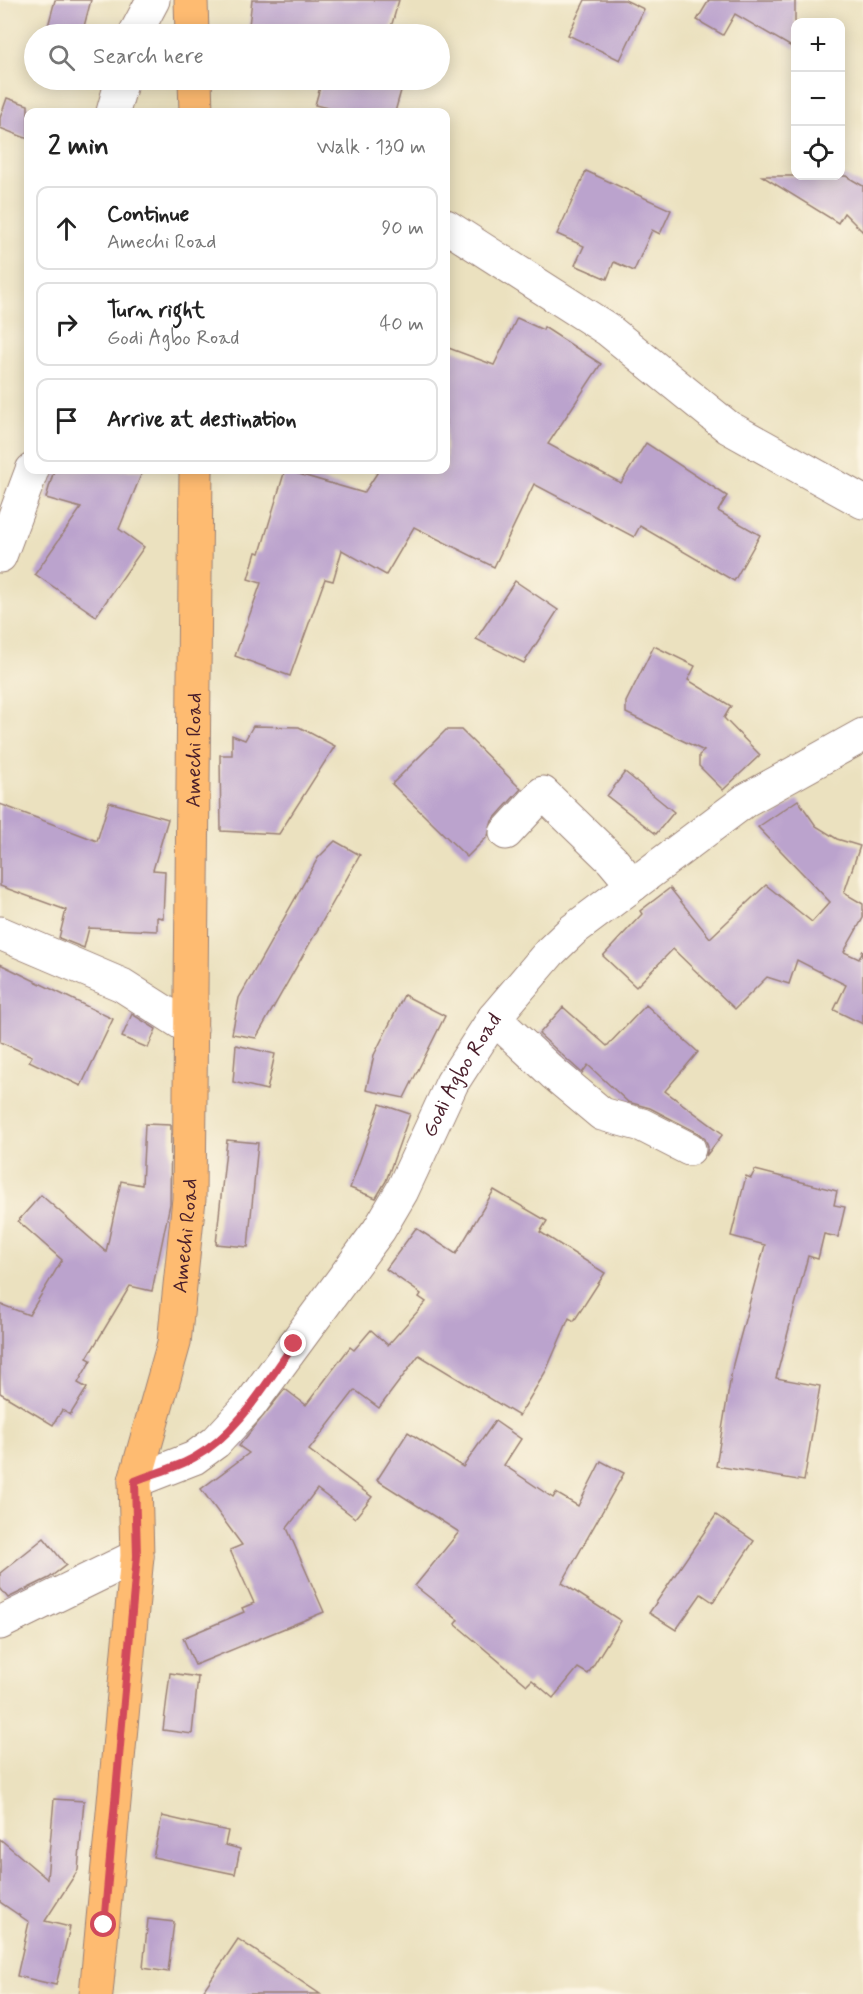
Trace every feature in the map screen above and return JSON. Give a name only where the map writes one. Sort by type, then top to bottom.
[{"type":"main road","points":[[191,0],[192,24]]},
{"type":"main road","points":[[195,90],[196,108]]},
{"type":"main road","name":"Amechi Road","points":[[96,1994],[137,1556],[135,1481],[174,1343],[189,1199],[196,474]]},
{"type":"street","points":[[140,24],[153,0]]},
{"type":"street","points":[[114,108],[119,90]]},
{"type":"street","points":[[450,229],[607,329],[728,427],[863,502]]},
{"type":"street","points":[[0,556],[31,474]]},
{"type":"street","name":"Godi Agbo Road","points":[[135,1481],[194,1458],[216,1442],[250,1405],[380,1230],[402,1191],[452,1083],[494,1017],[550,952],[573,930],[746,800],[863,735]]},
{"type":"street","points":[[506,833],[543,793],[612,860],[633,885]]},
{"type":"street","points":[[0,933],[122,986],[191,1029]]},
{"type":"street","points":[[494,1017],[553,1073],[602,1114],[642,1125],[689,1149]]},
{"type":"street","points":[[0,1623],[137,1556]]},
{"type":"building","points":[[55,0],[91,0],[85,24],[49,24]]},
{"type":"building","points":[[252,0],[399,0],[392,24],[249,24]]},
{"type":"building","points":[[585,0],[625,0],[644,9],[620,60],[568,35]]},
{"type":"building","points":[[709,0],[795,0],[795,18],[791,18],[791,47],[735,14],[723,35],[697,20]]},
{"type":"building","points":[[319,90],[401,90],[396,108],[327,108],[315,105]]},
{"type":"building","points":[[7,98],[28,105],[28,108],[24,108],[24,137],[0,128],[0,118]]},
{"type":"building","points":[[586,171],[671,210],[660,234],[652,230],[634,271],[614,262],[607,279],[575,265],[584,246],[557,234]]},
{"type":"building","points":[[762,176],[791,176],[791,180],[845,180],[846,176],[863,186],[863,232],[844,213],[838,223]]},
{"type":"building","points":[[517,318],[543,330],[544,327],[601,364],[548,444],[621,483],[646,443],[727,496],[718,511],[760,535],[734,581],[640,526],[634,537],[534,484],[494,567],[414,527],[386,575],[342,550],[333,581],[325,579],[290,676],[235,656],[261,583],[248,579],[256,552],[260,553],[284,474],[299,474],[364,493],[376,474],[450,474],[450,348],[494,365]]},
{"type":"building","points":[[53,474],[141,474],[119,529],[144,547],[96,616],[35,574],[81,508],[46,498]]},
{"type":"building","points":[[515,581],[558,610],[524,663],[476,639]]},
{"type":"building","points":[[654,646],[695,666],[688,680],[731,706],[724,718],[760,755],[723,790],[699,766],[699,755],[704,751],[626,713],[626,702]]},
{"type":"building","points":[[253,726],[299,727],[335,746],[279,834],[221,831],[220,755],[232,755],[232,735],[245,740]]},
{"type":"building","points":[[446,730],[461,730],[521,789],[492,821],[488,836],[467,857],[392,784]]},
{"type":"building","points":[[625,772],[674,812],[656,834],[607,796]]},
{"type":"building","points":[[798,800],[816,826],[837,839],[860,846],[844,893],[863,904],[863,918],[844,952],[859,959],[863,950],[863,1024],[834,1010],[846,985],[797,960],[789,984],[767,977],[735,1009],[673,949],[636,987],[603,956],[642,914],[640,911],[670,888],[710,938],[766,885],[812,922],[830,902],[758,827]]},
{"type":"building","points":[[109,802],[168,819],[153,870],[165,871],[163,918],[157,917],[157,931],[89,928],[84,948],[59,938],[66,910],[0,886],[0,804],[97,841]]},
{"type":"building","points":[[335,841],[360,855],[256,1038],[232,1034],[239,998],[318,858]]},
{"type":"building","points":[[0,964],[113,1019],[81,1086],[29,1061],[32,1056],[0,1042]]},
{"type":"building","points":[[404,995],[445,1016],[404,1098],[366,1090],[374,1055]]},
{"type":"building","points":[[646,1005],[698,1052],[665,1091],[723,1134],[706,1156],[708,1147],[705,1139],[698,1133],[650,1108],[628,1102],[588,1065],[582,1073],[539,1034],[563,1007],[607,1046]]},
{"type":"building","points":[[132,1014],[156,1029],[148,1048],[122,1037]]},
{"type":"building","points":[[236,1045],[275,1054],[267,1090],[233,1082]]},
{"type":"building","points":[[380,1104],[410,1114],[386,1181],[376,1198],[350,1188]]},
{"type":"building","points":[[145,1124],[171,1125],[170,1204],[152,1291],[130,1286],[87,1358],[91,1360],[78,1383],[87,1388],[70,1415],[62,1410],[53,1425],[0,1393],[0,1304],[29,1315],[62,1260],[18,1221],[41,1195],[106,1252],[121,1181],[142,1185]]},
{"type":"building","points":[[227,1140],[258,1143],[248,1247],[216,1244]]},
{"type":"building","points":[[755,1170],[837,1191],[834,1205],[845,1207],[838,1237],[824,1234],[818,1259],[808,1256],[776,1378],[820,1386],[804,1481],[716,1466],[733,1364],[765,1245],[731,1236],[746,1176],[751,1178]]},
{"type":"building","points":[[494,1190],[547,1221],[540,1232],[605,1273],[574,1321],[569,1318],[546,1371],[519,1416],[419,1355],[379,1408],[355,1390],[309,1450],[372,1497],[355,1518],[317,1489],[287,1528],[324,1612],[195,1665],[183,1638],[244,1612],[242,1608],[254,1603],[230,1550],[242,1545],[201,1489],[249,1453],[239,1446],[285,1389],[306,1405],[350,1347],[354,1350],[371,1330],[388,1345],[426,1302],[419,1297],[421,1294],[386,1269],[416,1228],[456,1254]]},
{"type":"building","points":[[495,1421],[521,1439],[504,1465],[553,1498],[556,1493],[578,1506],[601,1461],[624,1473],[562,1583],[621,1621],[588,1674],[578,1668],[553,1698],[532,1680],[527,1685],[455,1624],[458,1620],[415,1586],[459,1532],[377,1480],[408,1432],[463,1467]]},
{"type":"building","points":[[716,1515],[754,1541],[713,1602],[701,1594],[676,1630],[649,1613]]},
{"type":"building","points":[[44,1538],[66,1565],[49,1578],[8,1598],[0,1588],[0,1573]]},
{"type":"building","points":[[170,1673],[198,1677],[192,1734],[163,1730]]},
{"type":"building","points":[[54,1799],[84,1801],[78,1870],[45,1921],[70,1927],[56,1985],[17,1976],[29,1922],[0,1902],[0,1839],[47,1879]]},
{"type":"building","points":[[162,1816],[228,1831],[225,1845],[240,1849],[235,1874],[153,1857]]},
{"type":"building","points":[[148,1919],[174,1922],[168,1972],[143,1968]]},
{"type":"building","points":[[238,1939],[320,1994],[201,1994]]},
{"type":"route","points":[[104,1925],[137,1556],[135,1481],[194,1458],[216,1442],[250,1405],[294,1344]]}]
